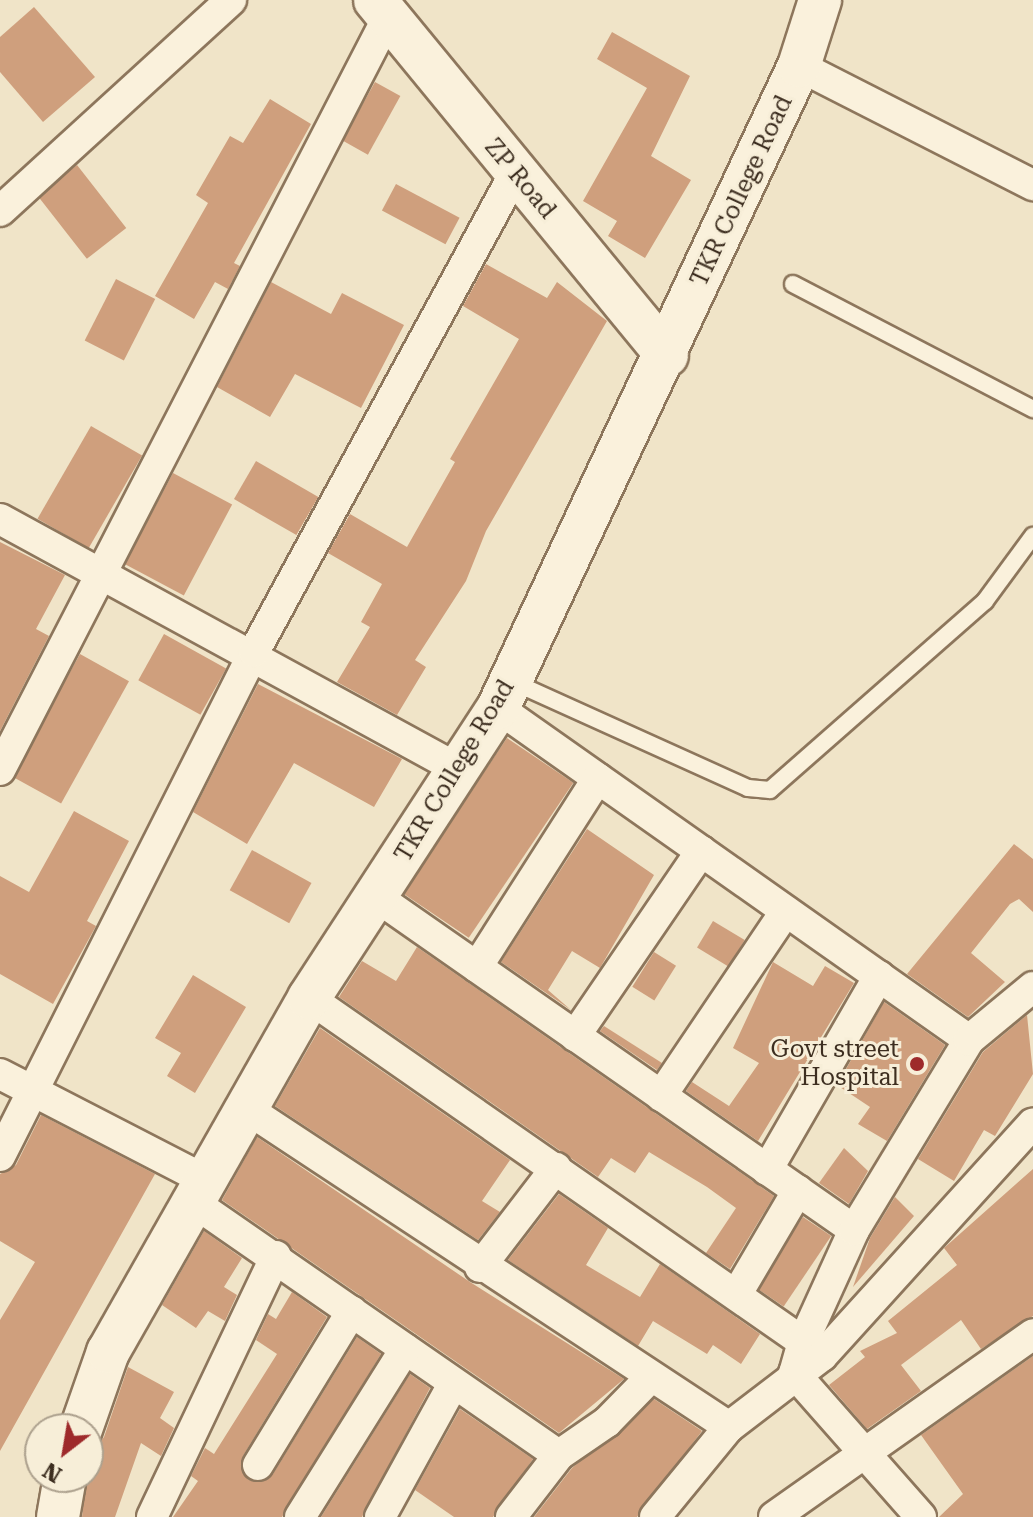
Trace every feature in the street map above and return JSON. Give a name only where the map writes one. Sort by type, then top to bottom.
[{"type":"street","points":[[0,211],[231,0]]},
{"type":"street","name":"TKR College Road","points":[[87,1413],[108,1352],[250,1111],[309,998],[378,898],[504,695],[667,356],[799,66],[820,0]]},
{"type":"street","points":[[0,770],[381,9]]},
{"type":"street","name":"ZP Road","points":[[381,9],[667,356]]},
{"type":"street","points":[[799,66],[1033,185]]},
{"type":"street","points":[[0,1156],[36,1094],[254,652],[515,173]]},
{"type":"street","points":[[0,519],[254,652],[460,770]]},
{"type":"street","points":[[504,695],[598,778],[969,1040]]},
{"type":"street","points":[[477,967],[598,778]]},
{"type":"street","points":[[575,1036],[701,851]]},
{"type":"street","points":[[378,898],[854,1230]]},
{"type":"street","points":[[661,1096],[786,911]]},
{"type":"street","points":[[767,1170],[879,976]]},
{"type":"street","points":[[794,1373],[803,1342],[854,1230],[969,1040],[1033,987]]},
{"type":"street","points":[[309,998],[738,1292],[803,1342]]},
{"type":"street","points":[[0,1074],[201,1193],[276,1256],[452,1386],[559,1455]]},
{"type":"street","points":[[250,1111],[480,1267],[729,1427]]},
{"type":"street","points":[[655,1517],[729,1427],[794,1373],[822,1356],[1033,1123]]},
{"type":"street","points":[[480,1267],[556,1168]]},
{"type":"street","points":[[738,1292],[798,1190]]},
{"type":"street","points":[[152,1517],[276,1256]]},
{"type":"street","points":[[258,1465],[352,1311]]},
{"type":"street","points":[[774,1517],[1033,1334]]},
{"type":"street","points":[[300,1517],[405,1349]]},
{"type":"street","points":[[794,1373],[869,1451],[921,1517]]},
{"type":"street","points":[[511,1517],[559,1455],[607,1422],[650,1378]]},
{"type":"street","points":[[380,1517],[452,1386]]},
{"type":"street","points":[[58,1517],[62,1493]]},
{"type":"lane","points":[[793,284],[1033,409]]},
{"type":"lane","points":[[504,695],[748,788],[770,790],[985,601],[1033,536]]},
{"type":"building","points":[[34,7],[95,77],[43,122],[0,72],[0,37]]},
{"type":"building","points":[[612,32],[690,76],[651,156],[691,180],[645,258],[608,236],[617,221],[583,201],[647,88],[597,59]]},
{"type":"building","points":[[375,82],[400,96],[368,155],[343,141]]},
{"type":"building","points":[[270,99],[311,124],[234,263],[240,266],[228,289],[215,282],[194,319],[155,296],[208,203],[196,195],[230,136],[243,143]]},
{"type":"building","points":[[77,165],[126,228],[87,259],[38,196]]},
{"type":"building","points":[[396,184],[460,218],[445,244],[382,210]]},
{"type":"building","points":[[486,264],[547,298],[557,282],[607,321],[486,531],[466,581],[415,660],[426,667],[397,715],[337,682],[370,627],[361,622],[382,584],[328,553],[350,514],[407,547],[455,462],[450,459],[519,339],[463,306]]},
{"type":"building","points":[[116,279],[155,299],[124,360],[85,340]]},
{"type":"building","points":[[271,282],[331,314],[342,293],[404,325],[361,408],[295,374],[270,417],[217,387]]},
{"type":"building","points":[[91,426],[142,456],[89,548],[38,519]]},
{"type":"building","points":[[256,461],[318,497],[296,535],[234,499]]},
{"type":"building","points":[[173,473],[232,504],[184,595],[125,564]]},
{"type":"building","points":[[0,542],[65,575],[36,629],[49,636],[0,731]]},
{"type":"building","points":[[164,634],[226,668],[200,715],[138,680]]},
{"type":"building","points":[[80,654],[129,681],[61,804],[12,776]]},
{"type":"building","points":[[258,684],[402,759],[374,807],[294,763],[247,844],[193,812]]},
{"type":"building","points":[[507,738],[573,783],[469,938],[402,893]]},
{"type":"building","points":[[74,811],[129,841],[87,921],[96,926],[53,1004],[0,974],[0,876],[29,892]]},
{"type":"building","points":[[587,829],[654,875],[600,968],[572,951],[548,990],[571,1010],[501,962]]},
{"type":"building","points":[[1014,844],[1033,859],[1033,912],[1019,899],[1010,904],[971,953],[1005,982],[968,1017],[907,974]]},
{"type":"building","points":[[252,850],[311,883],[289,923],[230,890]]},
{"type":"building","points":[[713,921],[745,940],[729,967],[697,948]]},
{"type":"building","points":[[417,947],[774,1196],[730,1269],[706,1253],[736,1208],[707,1187],[649,1152],[635,1173],[611,1158],[598,1177],[339,997],[362,961],[396,981]]},
{"type":"building","points":[[654,952],[676,966],[654,1001],[632,987]]},
{"type":"building","points":[[773,962],[813,986],[825,966],[854,983],[758,1141],[686,1091],[692,1082],[729,1106],[759,1063],[733,1048]]},
{"type":"building","points":[[193,975],[246,1007],[195,1093],[167,1076],[181,1053],[155,1038]]},
{"type":"building","points":[[884,1002],[945,1045],[887,1141],[858,1124],[870,1107],[837,1085]]},
{"type":"building","points":[[1027,1015],[1033,1074],[995,1136],[984,1130],[954,1181],[918,1159],[983,1052]]},
{"type":"building","points":[[604,1026],[662,1063],[657,1070],[600,1031]]},
{"type":"building","points":[[320,1028],[510,1160],[482,1201],[500,1212],[478,1240],[275,1106]]},
{"type":"building","points":[[41,1115],[155,1174],[0,1451],[0,1320],[35,1262],[0,1241],[0,1174],[16,1165]]},
{"type":"building","points":[[257,1137],[470,1282],[624,1379],[559,1433],[222,1200]]},
{"type":"building","points":[[844,1148],[868,1171],[849,1204],[819,1183]]},
{"type":"building","points":[[1033,1169],[1033,1316],[981,1349],[961,1320],[901,1365],[921,1391],[867,1429],[829,1385],[865,1357],[860,1351],[897,1333],[888,1321],[957,1265],[944,1248]]},
{"type":"building","points":[[559,1194],[608,1228],[586,1265],[640,1297],[660,1264],[760,1334],[741,1364],[713,1345],[707,1354],[653,1321],[638,1346],[508,1260]]},
{"type":"building","points":[[895,1197],[914,1216],[853,1287],[870,1238]]},
{"type":"building","points":[[803,1217],[831,1236],[784,1306],[755,1287]]},
{"type":"building","points":[[204,1231],[242,1258],[224,1287],[237,1295],[225,1321],[208,1311],[196,1328],[162,1305]]},
{"type":"building","points":[[292,1292],[327,1317],[243,1456],[248,1480],[273,1474],[357,1337],[381,1354],[282,1517],[173,1517],[198,1481],[191,1476],[205,1448],[214,1454],[277,1354],[256,1340],[268,1314],[276,1319]]},
{"type":"building","points":[[1033,1356],[1033,1517],[939,1517],[963,1494],[921,1435]]},
{"type":"building","points":[[128,1367],[174,1392],[160,1418],[174,1428],[161,1456],[141,1443],[115,1517],[82,1517],[84,1493],[104,1493],[104,1437]]},
{"type":"building","points":[[410,1374],[430,1388],[362,1517],[321,1517]]},
{"type":"building","points":[[654,1399],[702,1431],[637,1517],[534,1517],[572,1468]]},
{"type":"building","points":[[460,1409],[533,1459],[493,1517],[454,1517],[415,1490]]},
{"type":"place","name":"Govt street Hospital","points":[[917,1064]]}]
